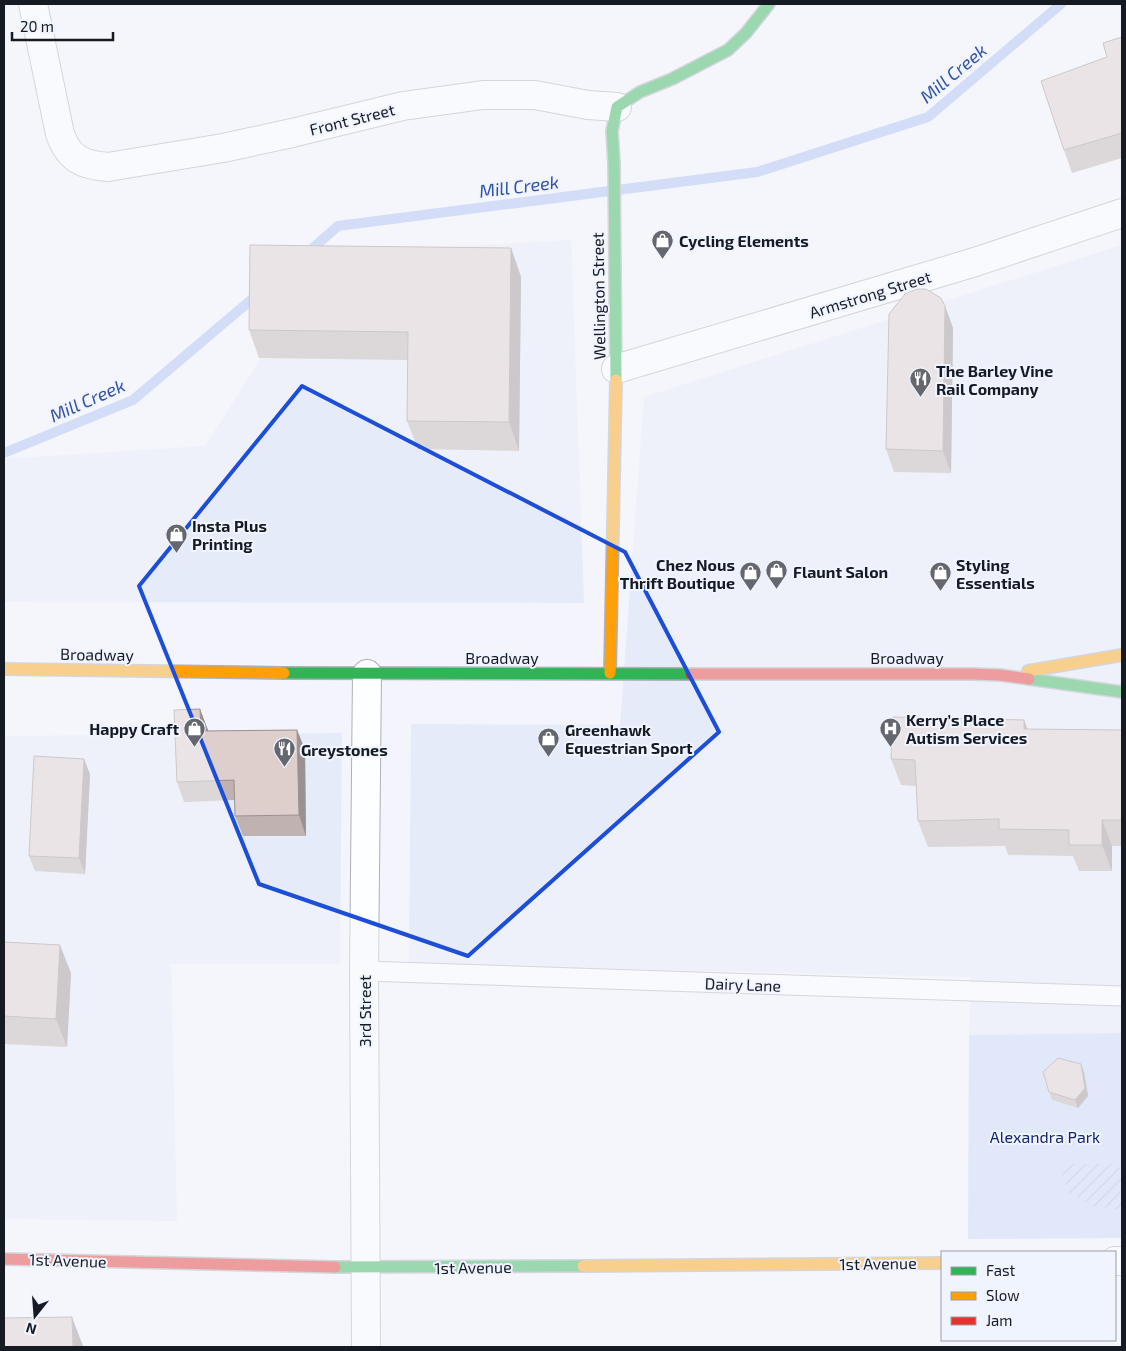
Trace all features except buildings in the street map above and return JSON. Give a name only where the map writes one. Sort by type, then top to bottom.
[{"type":"street","name":"Front Street","points":[[33,4],[64,147],[76,159],[89,165],[108,167],[164,156],[222,148],[403,106],[483,95],[535,95],[588,105],[617,107]]},
{"type":"street","points":[[617,107],[640,92],[672,79],[728,50],[746,33],[769,4]]},
{"type":"street","name":"Wellington Street","points":[[610,673],[616,370],[612,131],[617,107]]},
{"type":"street","name":"Armstrong Street","points":[[616,370],[975,262],[1122,213]]},
{"type":"street","name":"Broadway","points":[[1000,675],[1122,655]]},
{"type":"street","name":"Broadway","points":[[4,669],[367,674],[952,674],[1000,675],[1122,692]]},
{"type":"street","name":"3rd Street","points":[[366,1347],[364,971],[367,674]]},
{"type":"street","name":"1st Avenue","points":[[4,1259],[366,1268],[941,1263]]},
{"type":"lane","name":"Dairy Lane","points":[[364,971],[1122,996]]},
{"type":"highlighted area","points":[[302,386],[625,552],[719,732],[468,956],[259,884],[139,586]]},
{"type":"shaded area","points":[[571,240],[584,603],[4,602],[4,459],[205,446],[327,255]]},
{"type":"shaded area","points":[[1122,245],[1122,1033],[969,1035],[971,977],[409,964],[411,724],[620,725],[644,397]]},
{"type":"shaded area","points":[[342,733],[340,964],[171,964],[177,1221],[4,1219],[4,736]]},
{"type":"green space","name":"Alexandra Park","points":[[1122,1033],[1122,1238],[968,1239],[969,1035]]},
{"type":"green space","points":[[1066,1164],[1109,1164],[1122,1167],[1122,1210],[1091,1206],[1069,1193],[1060,1172]]},
{"type":"waterway","name":"Mill Creek","points":[[306,254],[338,226],[757,172],[928,117],[1061,4]]},
{"type":"waterway","name":"Mill Creek","points":[[4,453],[133,400],[258,294]]},
{"type":"traffic: fast","points":[[616,380],[612,131],[617,107],[640,92],[672,79],[728,50],[746,33],[769,4]]},
{"type":"traffic: fast","points":[[284,673],[691,674]]},
{"type":"traffic: fast","points":[[1029,679],[1122,692]]},
{"type":"traffic: fast","points":[[335,1267],[583,1266]]},
{"type":"traffic: slow","points":[[610,673],[616,380]]},
{"type":"traffic: slow","points":[[1028,671],[1122,655]]},
{"type":"traffic: slow","points":[[4,669],[284,673]]},
{"type":"traffic: slow","points":[[583,1266],[941,1263]]},
{"type":"traffic: jam","points":[[691,674],[972,674],[1029,679]]},
{"type":"traffic: jam","points":[[4,1259],[335,1267]]},
{"type":"place","name":"Cycling Elements","points":[[663,259]]},
{"type":"place","name":"The Barley Vine Rail Company","points":[[920,398]]},
{"type":"place","name":"Insta Plus Printing","points":[[176,553]]},
{"type":"place","name":"Flaunt Salon","points":[[777,590]]},
{"type":"place","name":"Chez Nous Thrift Boutique","points":[[751,592]]},
{"type":"place","name":"Styling Essentials","points":[[940,592]]},
{"type":"place","name":"Happy Craft","points":[[195,747]]},
{"type":"place","name":"Kerry’s Place Autism Services","points":[[890,747]]},
{"type":"place","name":"Greenhawk Equestrian Sport","points":[[549,757]]},
{"type":"place","name":"Greystones","points":[[285,768]]}]
